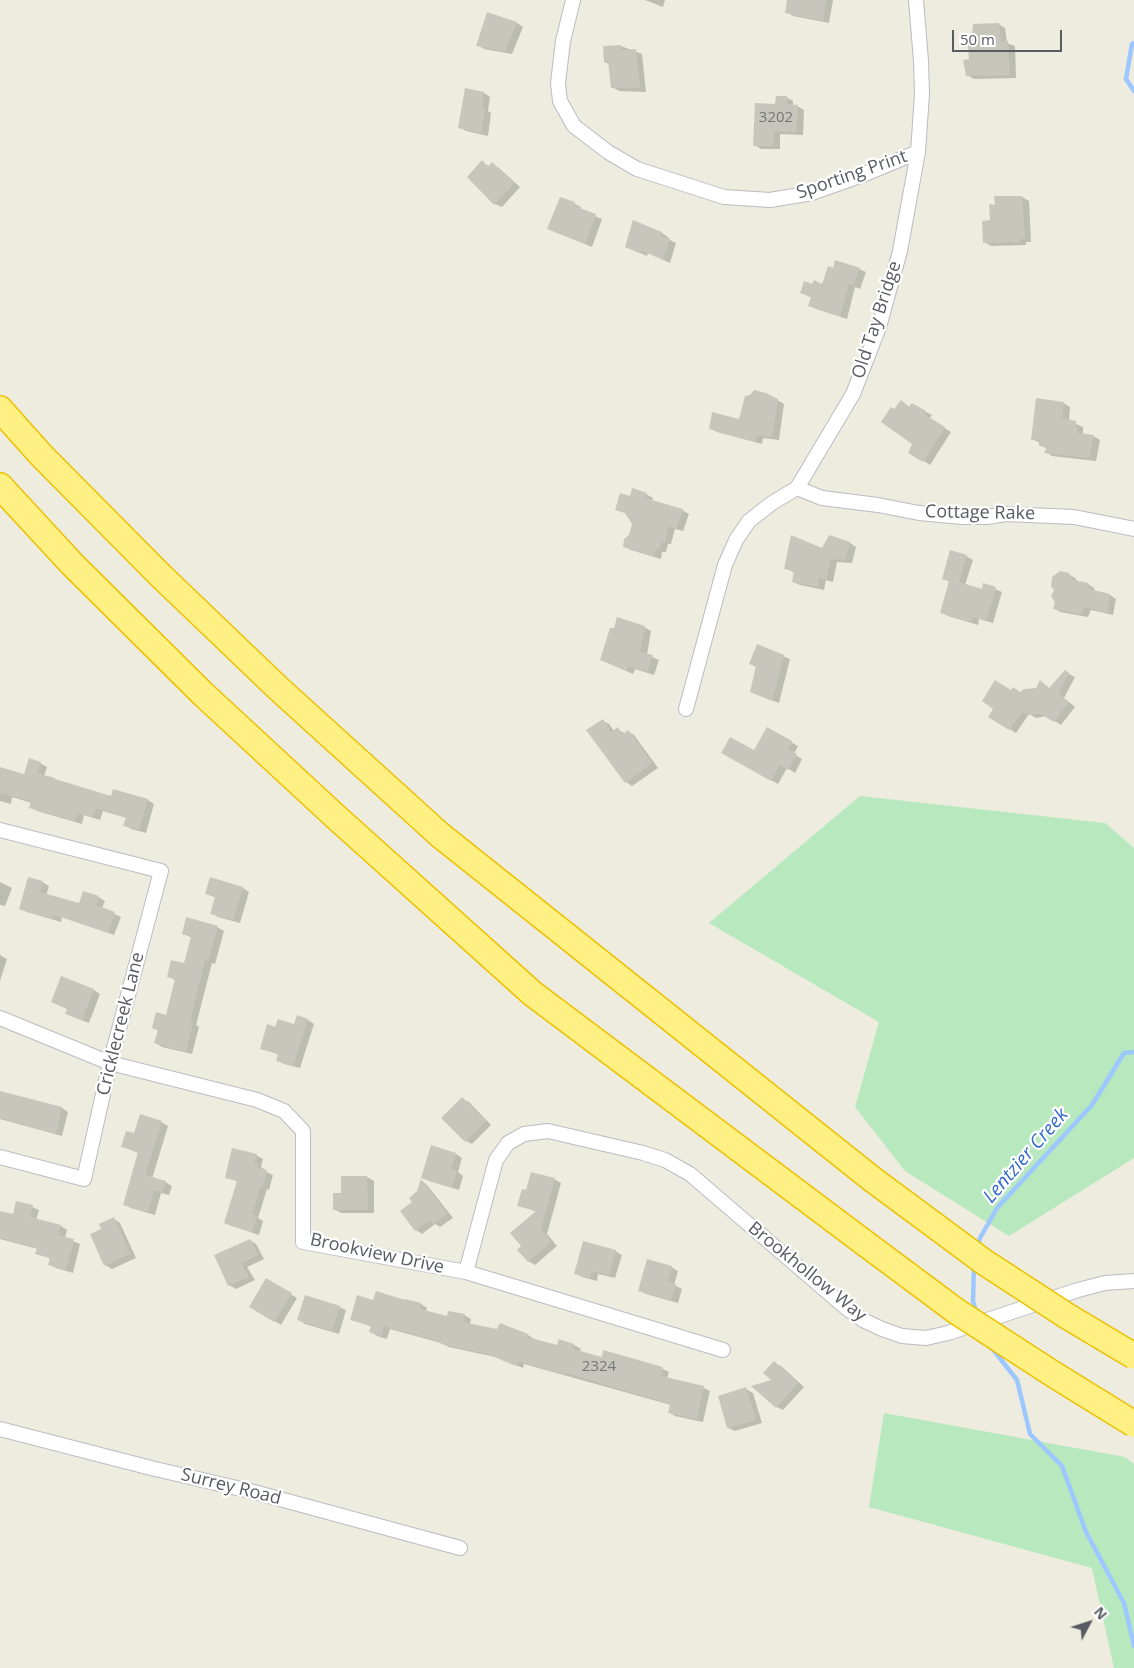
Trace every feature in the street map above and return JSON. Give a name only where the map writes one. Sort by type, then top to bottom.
[{"type":"highway","points":[[0,409],[41,455],[161,576],[279,689],[440,835],[872,1179],[984,1262],[1067,1316],[1134,1356]]},
{"type":"highway","points":[[0,486],[72,564],[203,694],[336,817],[533,994],[956,1311],[1052,1374],[1134,1424]]},
{"type":"street","name":"Sporting Print","points":[[573,0],[563,41],[558,83],[560,101],[574,126],[608,152],[637,169],[724,197],[770,200],[812,193],[918,152]]},
{"type":"street","name":"Old Tay Bridge","points":[[686,709],[725,565],[736,540],[749,521],[772,503],[797,488],[853,394],[879,327],[900,251],[918,152],[922,94],[916,0]]},
{"type":"street","name":"Cottage Rake","points":[[797,488],[822,498],[878,505],[919,513],[962,517],[987,517],[1006,514],[1074,516],[1134,529]]},
{"type":"street","name":"Cricklecreek Lane","points":[[0,830],[160,871],[110,1064],[84,1178],[0,1157]]},
{"type":"street","points":[[0,1018],[110,1064]]},
{"type":"street","name":"Brookview Drive","points":[[110,1064],[256,1100],[284,1111],[303,1131],[303,1242],[466,1272],[723,1350]]},
{"type":"street","name":"Brookhollow Way","points":[[524,1134],[548,1131],[643,1153],[665,1160],[690,1174],[845,1307],[863,1320],[902,1336],[926,1338],[948,1334],[1096,1285],[1134,1281]]},
{"type":"street","name":"Brookview Drive","points":[[466,1272],[496,1160],[508,1143],[524,1134]]},
{"type":"street","name":"Surrey Road","points":[[0,1428],[151,1468],[254,1492],[460,1548]]},
{"type":"green space","points":[[860,796],[1105,823],[1134,848],[1134,1158],[1009,1236],[905,1171],[855,1107],[879,1022],[709,923]]},
{"type":"green space","points":[[884,1413],[1125,1457],[1134,1464],[1134,1668],[1114,1668],[1092,1568],[869,1507]]},
{"type":"building","points":[[787,0],[826,0],[823,21],[785,13]]},
{"type":"building","points":[[487,12],[517,22],[505,51],[476,46]]},
{"type":"building","points":[[999,23],[1001,42],[1008,41],[1010,75],[966,76],[963,60],[969,59],[967,35],[972,35],[973,24]]},
{"type":"building","points":[[621,45],[622,50],[636,49],[640,88],[611,88],[608,61],[604,63],[603,46]]},
{"type":"building","points":[[465,88],[484,92],[482,107],[485,108],[481,133],[458,128]]},
{"type":"building","points":[[776,96],[787,96],[787,104],[798,105],[796,132],[774,131],[773,146],[753,146],[755,103],[775,104]]},
{"type":"building","points":[[482,160],[488,167],[492,162],[514,183],[494,205],[467,177]]},
{"type":"building","points":[[994,196],[1022,196],[1025,239],[1020,239],[1020,242],[983,243],[982,221],[990,220],[989,204],[995,205]]},
{"type":"building","points":[[560,197],[575,202],[574,206],[596,214],[585,244],[547,229]]},
{"type":"building","points":[[633,220],[662,232],[661,236],[670,238],[663,260],[641,250],[640,253],[625,247]]},
{"type":"building","points":[[835,260],[860,268],[853,286],[849,284],[840,316],[808,306],[811,297],[800,293],[804,281],[812,284],[814,280],[822,284],[828,266],[833,268]]},
{"type":"building","points":[[754,390],[778,399],[772,437],[756,435],[755,442],[709,429],[712,412],[739,419],[745,396],[750,395]]},
{"type":"building","points":[[1036,398],[1064,402],[1062,418],[1076,421],[1077,433],[1094,435],[1089,458],[1044,453],[1047,447],[1039,446],[1039,440],[1031,440]]},
{"type":"building","points":[[901,400],[909,407],[912,403],[926,411],[924,414],[945,427],[923,462],[908,453],[912,444],[881,422],[891,407],[894,409]]},
{"type":"building","points":[[632,488],[647,493],[645,498],[683,509],[676,529],[668,526],[665,542],[661,541],[659,549],[656,549],[654,556],[623,547],[624,539],[629,535],[632,524],[625,513],[615,510],[620,493],[630,496]]},
{"type":"building","points":[[791,535],[822,548],[829,535],[850,542],[845,560],[831,559],[826,580],[819,577],[818,587],[792,582],[794,571],[784,569]]},
{"type":"building","points":[[950,550],[967,555],[959,582],[982,589],[983,583],[996,587],[986,621],[973,617],[971,622],[940,613],[949,581],[942,579]]},
{"type":"building","points":[[1060,571],[1069,573],[1073,580],[1088,583],[1089,589],[1110,594],[1107,613],[1084,607],[1081,614],[1053,609],[1055,602],[1051,596],[1054,590],[1051,586],[1052,577]]},
{"type":"building","points":[[617,617],[645,626],[640,652],[653,655],[647,672],[628,666],[627,671],[600,660],[610,628],[614,628]]},
{"type":"building","points":[[757,644],[784,655],[772,701],[750,692],[756,666],[749,664]]},
{"type":"building","points":[[1065,670],[1069,673],[1058,694],[1069,702],[1054,722],[1039,713],[1028,715],[1022,712],[1009,730],[988,717],[993,709],[982,701],[995,680],[1011,690],[1013,687],[1020,692],[1024,689],[1036,688],[1040,680],[1049,688]]},
{"type":"building","points":[[603,719],[611,732],[618,727],[622,735],[628,730],[652,763],[625,783],[586,730]]},
{"type":"building","points":[[767,727],[792,741],[788,749],[797,754],[788,770],[780,765],[771,781],[721,753],[730,737],[754,750]]},
{"type":"building","points":[[29,758],[41,762],[37,773],[111,796],[113,789],[148,799],[139,830],[123,826],[126,817],[96,808],[93,817],[77,813],[75,821],[29,808],[31,801],[0,793],[0,767],[24,774]]},
{"type":"building","points":[[28,877],[43,881],[40,892],[79,903],[83,891],[99,896],[96,905],[115,912],[108,933],[55,915],[54,919],[19,909]]},
{"type":"building","points":[[210,877],[243,887],[233,920],[210,914],[215,897],[205,894]]},
{"type":"building","points":[[186,917],[218,926],[208,961],[205,960],[190,1021],[193,1022],[186,1052],[154,1043],[158,1030],[152,1028],[156,1012],[166,1015],[175,979],[167,977],[171,960],[184,963],[191,937],[182,934]]},
{"type":"building","points":[[61,976],[94,989],[82,1020],[65,1014],[67,1009],[51,1002]]},
{"type":"building","points":[[297,1015],[308,1019],[293,1066],[276,1061],[278,1054],[260,1049],[267,1024],[275,1027],[278,1019],[294,1024]]},
{"type":"building","points":[[0,1091],[62,1107],[56,1134],[0,1118]]},
{"type":"building","points":[[462,1097],[486,1121],[465,1142],[441,1118]]},
{"type":"building","points":[[140,1114],[162,1121],[145,1175],[166,1181],[162,1192],[154,1190],[148,1212],[123,1205],[138,1152],[121,1147],[126,1131],[134,1133]]},
{"type":"building","points":[[431,1145],[456,1153],[451,1169],[457,1171],[452,1188],[421,1178]]},
{"type":"building","points":[[232,1148],[257,1154],[254,1163],[258,1164],[257,1168],[267,1170],[263,1187],[260,1187],[252,1214],[257,1216],[252,1232],[224,1223],[237,1181],[225,1178]]},
{"type":"building","points":[[531,1172],[555,1178],[541,1229],[551,1242],[528,1262],[517,1250],[521,1246],[510,1233],[536,1211],[517,1206],[522,1189],[526,1190]]},
{"type":"building","points":[[341,1176],[367,1176],[368,1210],[333,1210],[333,1193],[341,1193]]},
{"type":"building","points":[[421,1179],[447,1214],[433,1224],[430,1220],[415,1231],[400,1211],[412,1202],[409,1198],[417,1191]]},
{"type":"building","points":[[16,1201],[33,1205],[30,1217],[61,1225],[58,1235],[74,1239],[66,1270],[48,1265],[50,1258],[35,1254],[37,1248],[0,1238],[0,1211],[13,1214]]},
{"type":"building","points":[[114,1217],[130,1254],[104,1266],[90,1234],[101,1229],[99,1224]]},
{"type":"building","points":[[250,1239],[258,1255],[241,1263],[249,1277],[228,1286],[214,1255]]},
{"type":"building","points":[[583,1241],[616,1250],[609,1275],[592,1271],[590,1278],[574,1274]]},
{"type":"building","points":[[647,1259],[672,1266],[668,1281],[676,1284],[671,1300],[638,1291]]},
{"type":"building","points":[[266,1278],[292,1293],[274,1322],[249,1307]]},
{"type":"building","points":[[376,1291],[421,1303],[420,1309],[447,1316],[448,1311],[465,1314],[463,1322],[497,1329],[500,1323],[528,1334],[527,1337],[557,1345],[559,1339],[574,1344],[573,1349],[602,1357],[603,1350],[663,1367],[661,1376],[704,1386],[697,1419],[668,1413],[670,1404],[566,1373],[566,1375],[518,1361],[516,1366],[487,1354],[441,1344],[441,1342],[384,1326],[381,1336],[369,1332],[371,1326],[350,1320],[357,1295],[373,1300]]},
{"type":"building","points":[[305,1295],[340,1306],[332,1331],[297,1320]]},
{"type":"building","points":[[774,1361],[798,1383],[776,1408],[751,1386],[771,1380],[763,1373]]},
{"type":"building","points":[[746,1387],[756,1420],[727,1428],[718,1396]]},
{"type":"waterway","name":"Lentzier Creek","points":[[1134,43],[1132,44],[1126,79],[1134,91]]},
{"type":"waterway","name":"Lentzier Creek","points":[[978,1248],[980,1238],[997,1208],[1092,1105],[1124,1053],[1134,1052]]},
{"type":"waterway","name":"Lentzier Creek","points":[[974,1266],[973,1301],[976,1312]]},
{"type":"waterway","name":"Lentzier Creek","points":[[991,1347],[1017,1380],[1030,1434],[1062,1466],[1086,1532],[1124,1603],[1134,1646]]}]
